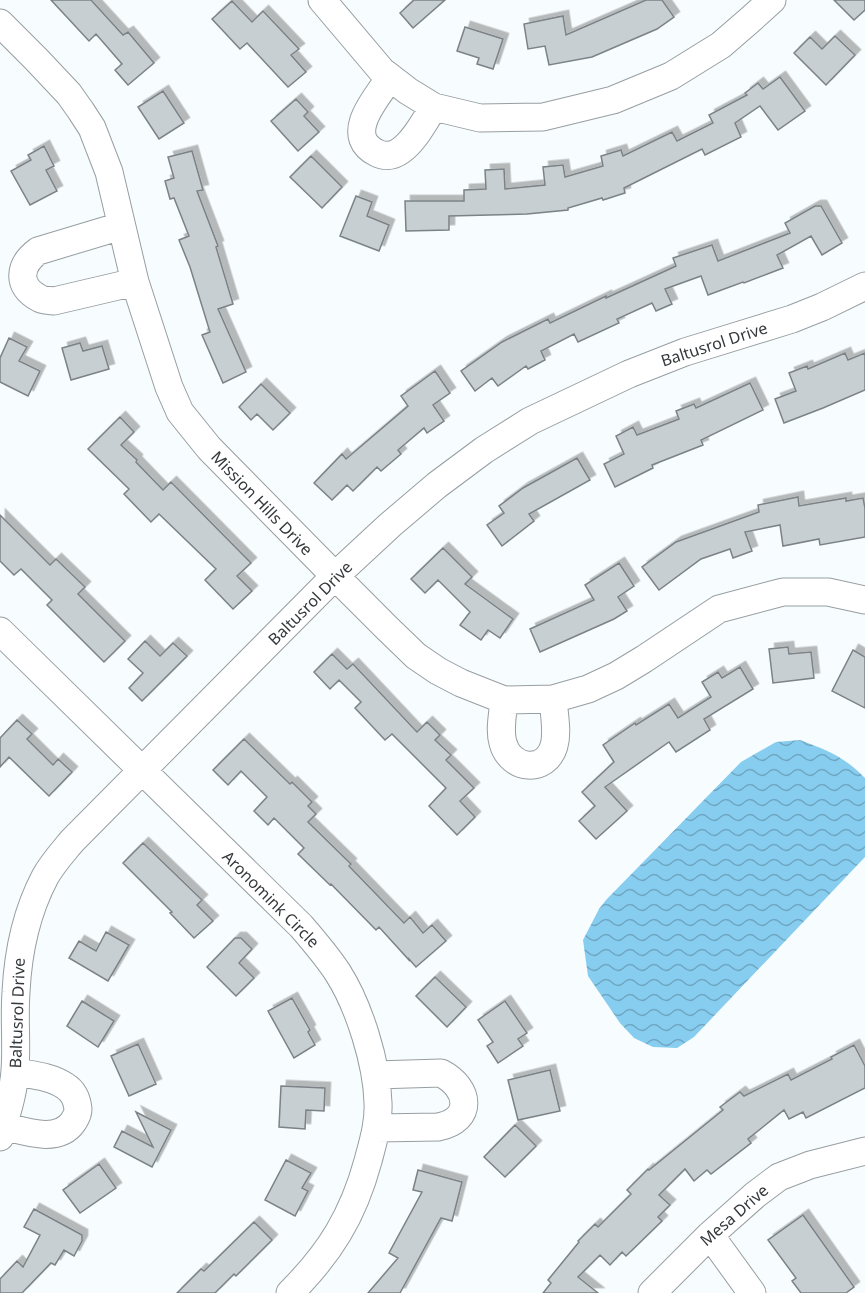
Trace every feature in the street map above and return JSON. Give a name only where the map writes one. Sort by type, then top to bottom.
[{"type":"street","points":[[322,0],[390,78],[434,106],[480,118],[543,117],[613,100],[671,76],[721,45],[772,0]]},
{"type":"street","name":"Mission Hills Drive","points":[[0,23],[69,94],[92,128],[109,171],[135,282],[169,387],[180,412],[209,448],[335,576],[416,656],[438,671],[504,700],[553,699],[588,689],[616,676],[719,609],[783,592],[828,592],[865,600]]},
{"type":"street","points":[[390,78],[368,110],[361,125],[364,140],[379,154],[388,156],[406,147],[434,106]]},
{"type":"street","points":[[121,226],[38,251],[29,258],[23,268],[23,281],[29,291],[41,300],[54,301],[135,282]]},
{"type":"street","name":"Baltusrol Drive","points":[[2,1132],[15,1072],[15,993],[19,954],[26,923],[45,876],[72,841],[335,576],[437,485],[484,450],[530,421],[629,374],[685,352],[792,319],[865,286]]},
{"type":"street","name":"Aronomink Circle","points":[[0,631],[301,926],[325,953],[353,1002],[376,1075],[377,1128],[361,1185],[343,1227],[321,1259],[290,1293]]},
{"type":"street","points":[[504,700],[503,743],[509,756],[518,763],[529,766],[540,763],[553,748],[555,736],[553,699]]},
{"type":"street","points":[[2,1132],[46,1134],[60,1132],[70,1126],[78,1115],[78,1102],[65,1085],[53,1080],[15,1072]]},
{"type":"street","points":[[376,1075],[441,1073],[457,1084],[464,1102],[462,1112],[448,1125],[377,1128]]},
{"type":"street","name":"Mesa Drive","points":[[652,1293],[710,1234],[754,1195],[779,1177],[810,1165],[865,1151]]},
{"type":"street","points":[[710,1234],[752,1293]]},
{"type":"water","points":[[800,740],[835,755],[850,764],[865,778],[865,857],[694,1037],[677,1048],[653,1047],[634,1038],[620,1023],[588,976],[583,940],[599,909],[741,762],[776,742]]},
{"type":"building","points":[[51,0],[91,0],[123,35],[128,32],[154,63],[128,85],[115,70],[122,64],[96,34],[89,41]]},
{"type":"building","points":[[414,0],[445,0],[413,28],[400,13]]},
{"type":"building","points":[[646,0],[662,0],[674,17],[657,29],[592,57],[549,65],[545,46],[528,49],[524,24],[563,16],[566,35]]},
{"type":"building","points":[[834,0],[865,0],[865,10],[854,20]]},
{"type":"building","points":[[232,1],[252,22],[263,11],[299,49],[291,55],[306,72],[288,87],[247,43],[240,49],[212,19]]},
{"type":"building","points":[[465,27],[503,39],[493,69],[477,64],[479,58],[457,51]]},
{"type":"building","points":[[835,36],[855,55],[826,85],[794,53],[810,37],[822,49]]},
{"type":"building","points":[[780,77],[805,111],[778,130],[760,106],[735,123],[741,137],[705,155],[702,149],[624,188],[625,193],[568,208],[568,210],[527,214],[449,216],[449,230],[406,231],[405,201],[464,201],[464,190],[486,189],[485,170],[504,169],[505,189],[545,185],[543,167],[563,165],[565,177],[603,166],[601,156],[621,150],[623,156],[672,132],[677,141],[713,123],[709,115],[747,95],[745,93],[758,83],[763,89]]},
{"type":"building","points":[[163,91],[184,123],[159,139],[138,107]]},
{"type":"building","points":[[296,99],[308,112],[304,116],[319,132],[298,151],[271,121]]},
{"type":"building","points":[[44,146],[54,166],[46,170],[57,191],[30,205],[11,171],[31,160],[28,155]]},
{"type":"building","points":[[192,151],[203,190],[197,191],[218,246],[216,247],[233,304],[218,309],[246,372],[223,383],[202,335],[210,332],[190,267],[179,240],[189,236],[174,198],[170,199],[165,181],[174,178],[168,157]]},
{"type":"building","points":[[311,156],[342,187],[322,208],[290,177]]},
{"type":"building","points":[[356,196],[372,202],[367,216],[389,225],[379,251],[340,236]]},
{"type":"building","points":[[815,206],[821,206],[842,243],[822,255],[811,236],[777,255],[783,268],[744,283],[708,295],[701,276],[665,289],[672,304],[656,311],[652,303],[617,319],[619,323],[578,342],[574,334],[541,351],[545,360],[528,369],[526,366],[498,386],[492,378],[475,391],[461,371],[502,342],[548,319],[550,323],[676,266],[673,258],[712,245],[718,261],[790,233],[785,223]]},
{"type":"building","points":[[9,338],[27,347],[19,361],[40,371],[28,396],[0,382],[0,358]]},
{"type":"building","points":[[80,343],[83,351],[102,346],[109,369],[71,380],[62,348]]},
{"type":"building","points":[[845,353],[848,360],[865,353],[865,390],[784,423],[775,399],[796,391],[789,373],[807,366],[808,369]]},
{"type":"building","points":[[435,371],[450,393],[433,405],[444,421],[427,433],[424,428],[398,450],[401,454],[381,471],[377,467],[353,491],[347,485],[332,500],[314,483],[342,454],[346,459],[408,406],[401,396]]},
{"type":"building","points":[[750,383],[763,410],[701,440],[703,445],[652,465],[653,468],[615,487],[604,464],[624,454],[616,436],[633,427],[637,435],[679,419],[676,411],[694,404],[696,408]]},
{"type":"building","points":[[261,384],[290,413],[273,430],[257,414],[251,420],[239,407]]},
{"type":"building","points":[[120,417],[134,432],[121,445],[137,460],[136,462],[163,490],[171,482],[251,563],[237,576],[252,591],[233,609],[205,580],[216,569],[159,514],[151,522],[124,494],[129,489],[88,449]]},
{"type":"building","points":[[577,458],[590,480],[529,514],[534,521],[502,546],[487,525],[504,513],[499,506],[523,488]]},
{"type":"building","points":[[798,497],[799,506],[846,498],[846,501],[863,498],[865,537],[820,545],[819,539],[783,546],[780,525],[745,532],[752,551],[733,558],[730,549],[701,559],[659,590],[642,567],[676,542],[759,512],[758,505]]},
{"type":"building","points":[[0,515],[50,565],[56,559],[85,587],[78,594],[125,641],[104,662],[47,605],[52,600],[21,569],[14,575],[0,561]]},
{"type":"building","points":[[443,548],[472,577],[465,584],[513,619],[500,638],[488,630],[481,640],[460,625],[470,612],[438,580],[425,593],[411,579]]},
{"type":"building","points":[[619,563],[634,586],[618,597],[627,611],[540,652],[530,629],[594,600],[585,585]]},
{"type":"building","points":[[145,641],[160,656],[173,643],[187,656],[142,701],[129,688],[143,673],[128,659]]},
{"type":"building","points":[[788,647],[789,654],[811,652],[814,678],[773,683],[769,649]]},
{"type":"building","points":[[853,650],[865,657],[865,708],[832,691]]},
{"type":"building","points":[[332,654],[347,669],[353,664],[417,732],[427,722],[440,735],[435,740],[451,755],[446,760],[474,788],[460,801],[475,817],[457,835],[429,806],[446,788],[392,734],[385,740],[355,708],[361,702],[339,680],[330,689],[314,672]]},
{"type":"building","points":[[740,667],[753,689],[704,719],[710,730],[676,752],[669,742],[605,787],[627,811],[596,839],[579,821],[595,806],[582,792],[614,762],[603,745],[635,723],[636,725],[669,704],[678,718],[711,697],[702,682],[718,672],[722,678]]},
{"type":"building","points":[[17,720],[32,734],[27,739],[53,765],[58,759],[72,772],[49,796],[9,757],[0,767],[0,738]]},
{"type":"building","points":[[244,739],[312,802],[308,806],[316,814],[308,822],[351,864],[349,866],[404,923],[410,917],[423,933],[432,925],[446,941],[416,967],[379,927],[376,930],[298,854],[304,848],[274,818],[268,825],[254,811],[267,797],[241,771],[228,785],[213,770]]},
{"type":"building","points":[[143,843],[202,900],[197,905],[213,921],[194,938],[170,913],[172,912],[123,863]]},
{"type":"building","points":[[106,932],[129,945],[108,981],[69,958],[79,941],[96,951]]},
{"type":"building","points":[[235,938],[241,938],[252,949],[239,963],[254,978],[236,996],[207,967]]},
{"type":"building","points":[[435,977],[466,1007],[447,1027],[416,996]]},
{"type":"building","points":[[292,998],[310,1030],[308,1032],[315,1045],[294,1058],[268,1011]]},
{"type":"building","points":[[82,1001],[114,1021],[98,1047],[67,1026]]},
{"type":"building","points":[[505,1001],[527,1033],[518,1039],[523,1046],[498,1063],[487,1046],[493,1042],[478,1020]]},
{"type":"building","points":[[138,1044],[156,1084],[129,1096],[111,1056]]},
{"type":"building","points":[[854,1045],[865,1066],[865,1088],[806,1118],[803,1112],[789,1119],[784,1110],[748,1139],[751,1143],[711,1174],[707,1170],[694,1181],[685,1169],[659,1195],[670,1205],[658,1217],[662,1221],[626,1256],[622,1252],[610,1265],[600,1255],[578,1277],[598,1293],[543,1293],[551,1283],[548,1280],[578,1241],[595,1224],[598,1227],[631,1194],[627,1190],[648,1169],[723,1110],[720,1107],[740,1092],[744,1096],[788,1074],[791,1080]]},
{"type":"building","points":[[550,1070],[560,1111],[518,1120],[508,1080]]},
{"type":"building","points":[[281,1086],[325,1088],[324,1111],[306,1110],[305,1129],[279,1127]]},
{"type":"building","points":[[136,1112],[171,1130],[152,1167],[114,1147],[122,1131],[153,1147]]},
{"type":"building","points":[[515,1125],[536,1146],[505,1177],[484,1157]]},
{"type":"building","points":[[286,1160],[311,1173],[302,1188],[308,1191],[295,1216],[265,1200]]},
{"type":"building","points":[[99,1164],[116,1188],[80,1213],[63,1190]]},
{"type":"building","points":[[418,1170],[462,1182],[452,1221],[441,1218],[400,1293],[368,1293],[398,1258],[389,1253],[422,1192],[413,1190]]},
{"type":"building","points":[[34,1209],[82,1235],[82,1241],[74,1256],[64,1250],[55,1265],[51,1263],[22,1293],[0,1293],[0,1279],[17,1261],[23,1267],[40,1235],[24,1227]]},
{"type":"building","points":[[803,1215],[854,1287],[846,1293],[801,1293],[792,1281],[796,1278],[768,1240]]},
{"type":"building","points":[[254,1222],[272,1240],[236,1276],[234,1274],[215,1293],[177,1293],[201,1269],[204,1271]]}]
